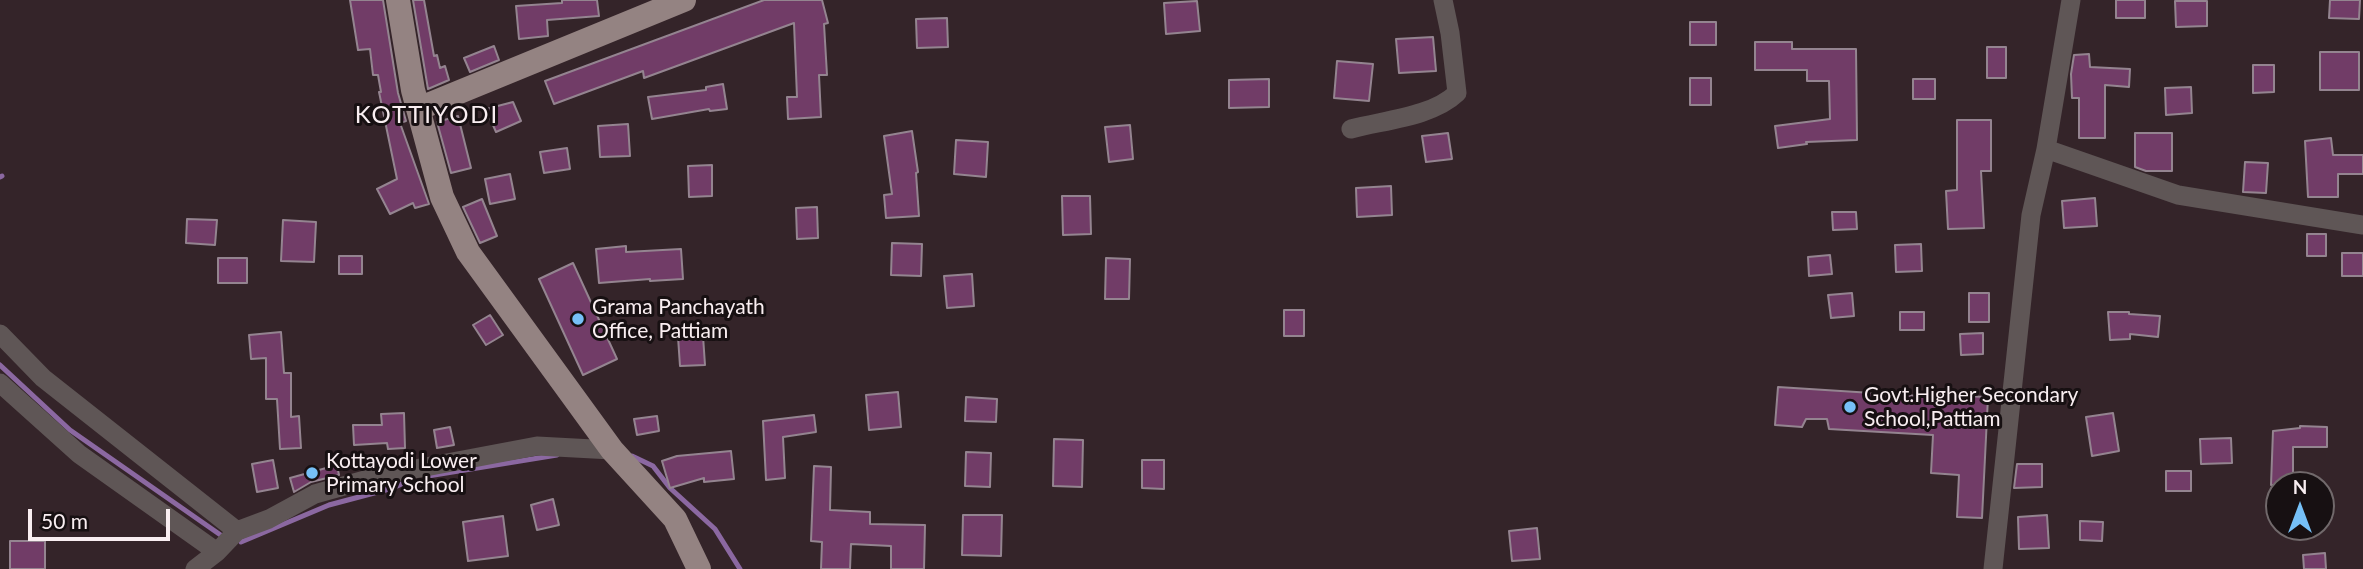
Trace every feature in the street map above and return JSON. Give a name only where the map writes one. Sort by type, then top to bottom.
[{"type":"main road","points":[[398,0],[418,109],[442,197],[468,252],[612,450],[675,519],[699,569]]},
{"type":"main road","points":[[418,109],[684,0]]},
{"type":"street","points":[[1351,129],[1429,111],[1447,103],[1457,93],[1443,0]]},
{"type":"street","points":[[1993,569],[2031,215],[2046,149],[2071,0]]},
{"type":"street","points":[[2046,149],[2179,195],[2363,225]]},
{"type":"street","points":[[0,334],[43,378],[237,531]]},
{"type":"street","points":[[0,383],[79,454],[217,552]]},
{"type":"street","points":[[195,569],[217,552],[237,531],[270,519],[315,494],[383,475],[537,446],[612,450]]},
{"type":"building","points":[[350,0],[383,0],[398,93],[406,121],[400,123],[429,204],[415,208],[413,203],[390,214],[377,189],[397,179],[378,75],[373,75],[370,49],[358,50]]},
{"type":"building","points":[[413,0],[424,0],[434,56],[437,55],[440,68],[445,66],[449,80],[428,89]]},
{"type":"building","points":[[562,0],[597,0],[599,16],[547,20],[548,36],[519,39],[516,6],[562,3]]},
{"type":"building","points":[[764,0],[822,0],[828,23],[824,24],[827,75],[819,75],[821,117],[788,119],[787,97],[797,97],[794,23],[644,78],[643,71],[554,104],[545,81]]},
{"type":"building","points":[[2116,0],[2145,0],[2145,18],[2116,18]]},
{"type":"building","points":[[2330,0],[2360,0],[2359,19],[2329,18]]},
{"type":"building","points":[[1197,1],[1200,31],[1166,34],[1164,3]]},
{"type":"building","points":[[2175,1],[2207,1],[2207,26],[2176,27]]},
{"type":"building","points":[[947,18],[948,47],[917,48],[916,19]]},
{"type":"building","points":[[1690,22],[1716,22],[1716,45],[1690,45]]},
{"type":"building","points":[[1433,37],[1436,71],[1399,73],[1396,39]]},
{"type":"building","points":[[1755,42],[1792,42],[1792,49],[1856,49],[1857,140],[1806,142],[1807,144],[1778,148],[1775,126],[1830,119],[1829,81],[1807,81],[1807,70],[1755,70]]},
{"type":"building","points":[[494,46],[499,60],[470,72],[464,58]]},
{"type":"building","points":[[1987,47],[2006,47],[2006,78],[1987,78]]},
{"type":"building","points":[[2320,52],[2359,52],[2359,90],[2320,90]]},
{"type":"building","points":[[2089,54],[2090,67],[2130,69],[2129,87],[2105,85],[2105,138],[2079,138],[2079,98],[2072,98],[2071,74],[2074,55]]},
{"type":"building","points":[[1337,61],[1373,64],[1369,101],[1334,98]]},
{"type":"building","points":[[2253,65],[2274,65],[2274,92],[2253,93]]},
{"type":"building","points":[[1690,78],[1711,78],[1711,105],[1690,105]]},
{"type":"building","points":[[1269,79],[1269,107],[1229,108],[1229,80]]},
{"type":"building","points":[[1913,79],[1935,79],[1935,99],[1913,99]]},
{"type":"building","points":[[723,84],[727,109],[709,109],[652,119],[648,97],[706,90],[706,87]]},
{"type":"building","points":[[2191,87],[2192,113],[2166,115],[2165,88]]},
{"type":"building","points":[[513,102],[521,121],[496,132],[486,109]]},
{"type":"building","points":[[458,116],[471,168],[451,173],[437,122]]},
{"type":"building","points":[[1957,120],[1991,120],[1991,171],[1981,171],[1984,228],[1948,229],[1946,191],[1957,190]]},
{"type":"building","points":[[628,124],[630,156],[600,157],[598,126]]},
{"type":"building","points":[[1130,125],[1133,159],[1109,162],[1105,127]]},
{"type":"building","points":[[912,131],[918,172],[919,216],[886,218],[884,195],[892,194],[884,136]]},
{"type":"building","points":[[1448,133],[1452,159],[1426,162],[1422,136]]},
{"type":"building","points":[[2135,133],[2172,133],[2172,171],[2146,171],[2135,167]]},
{"type":"building","points":[[2331,138],[2333,155],[2363,155],[2363,174],[2338,174],[2338,197],[2308,197],[2305,141]]},
{"type":"building","points":[[956,140],[988,142],[986,177],[954,174]]},
{"type":"building","points":[[567,148],[570,169],[544,173],[540,152]]},
{"type":"building","points":[[2245,162],[2268,163],[2266,193],[2243,192]]},
{"type":"building","points":[[712,165],[712,196],[689,197],[688,166]]},
{"type":"building","points":[[510,174],[515,199],[490,204],[485,179]]},
{"type":"building","points":[[1391,186],[1392,215],[1357,217],[1356,188]]},
{"type":"building","points":[[1062,196],[1090,196],[1091,234],[1063,235]]},
{"type":"building","points":[[2095,198],[2097,226],[2064,228],[2062,201]]},
{"type":"building","points":[[482,199],[497,236],[480,243],[463,207]]},
{"type":"building","points":[[817,207],[818,238],[797,239],[796,208]]},
{"type":"building","points":[[1832,212],[1856,212],[1857,229],[1833,230]]},
{"type":"building","points":[[187,219],[217,220],[215,245],[186,243]]},
{"type":"building","points":[[283,220],[316,222],[314,262],[281,261]]},
{"type":"building","points":[[2307,234],[2326,234],[2326,256],[2307,256]]},
{"type":"building","points":[[892,243],[922,244],[921,276],[891,275]]},
{"type":"building","points":[[1921,244],[1922,271],[1896,272],[1895,245]]},
{"type":"building","points":[[626,246],[626,252],[681,249],[683,279],[599,283],[596,249]]},
{"type":"building","points":[[2342,253],[2363,253],[2363,276],[2342,276]]},
{"type":"building","points":[[1830,255],[1832,274],[1809,276],[1808,257]]},
{"type":"building","points":[[339,256],[362,256],[362,274],[339,274]]},
{"type":"building","points":[[218,258],[247,258],[247,283],[218,283]]},
{"type":"building","points":[[1106,258],[1130,259],[1129,299],[1105,299]]},
{"type":"building","name":"Grama Panchayath Office, Pattiam","points":[[573,263],[617,359],[583,375],[539,279]]},
{"type":"building","points":[[972,274],[974,306],[947,308],[944,276]]},
{"type":"building","points":[[1852,293],[1854,316],[1831,318],[1828,295]]},
{"type":"building","points":[[1969,293],[1989,293],[1989,322],[1969,322]]},
{"type":"building","points":[[1284,310],[1304,310],[1304,336],[1284,336]]},
{"type":"building","points":[[1900,312],[1924,312],[1924,330],[1900,330]]},
{"type":"building","points":[[2108,312],[2160,316],[2158,337],[2130,334],[2130,339],[2110,340]]},
{"type":"building","points":[[490,315],[503,335],[486,345],[473,325]]},
{"type":"building","points":[[281,332],[284,373],[291,373],[291,417],[299,416],[301,448],[280,449],[277,399],[266,399],[266,358],[251,359],[249,335]]},
{"type":"building","points":[[1983,333],[1983,354],[1961,355],[1960,334]]},
{"type":"building","points":[[703,336],[705,365],[680,366],[678,337]]},
{"type":"building","points":[[1778,387],[1935,397],[1988,397],[1982,518],[1957,517],[1959,475],[1931,473],[1933,435],[1829,429],[1827,419],[1806,419],[1802,427],[1775,425]]},
{"type":"building","points":[[898,392],[901,427],[869,430],[866,395]]},
{"type":"building","points":[[966,397],[997,399],[996,422],[965,421]]},
{"type":"building","points":[[404,413],[405,448],[388,449],[387,443],[354,445],[353,425],[382,425],[381,414]]},
{"type":"building","points":[[2113,413],[2119,451],[2092,456],[2086,417]]},
{"type":"building","points":[[814,415],[816,432],[783,437],[785,478],[766,480],[763,421]]},
{"type":"building","points":[[657,416],[659,431],[637,435],[634,419]]},
{"type":"building","points":[[450,427],[454,445],[437,448],[434,430]]},
{"type":"building","points":[[2327,427],[2327,447],[2293,447],[2293,471],[2272,471],[2273,431]]},
{"type":"building","points":[[2231,438],[2232,463],[2201,464],[2200,439]]},
{"type":"building","points":[[1054,439],[1083,440],[1082,487],[1053,486]]},
{"type":"building","points":[[731,451],[734,479],[704,482],[704,478],[670,488],[662,461],[677,456]]},
{"type":"building","points":[[966,452],[991,453],[990,487],[965,486]]},
{"type":"building","points":[[273,460],[278,488],[257,492],[252,464]]},
{"type":"building","points":[[1142,460],[1164,460],[1164,489],[1142,488]]},
{"type":"building","points":[[2017,464],[2042,464],[2042,487],[2014,488]]},
{"type":"building","name":"Kottayodi Lower Primary School","points":[[337,465],[339,475],[311,482],[294,492],[290,478]]},
{"type":"building","points":[[814,466],[831,467],[830,510],[870,512],[870,524],[925,525],[924,569],[891,569],[891,546],[851,544],[850,569],[821,569],[822,542],[811,541]]},
{"type":"building","points":[[2166,471],[2191,471],[2191,491],[2166,491]]},
{"type":"building","points":[[553,499],[559,525],[537,530],[531,505]]},
{"type":"building","points":[[963,515],[1002,515],[1001,556],[962,555]]},
{"type":"building","points":[[2047,515],[2049,548],[2019,549],[2018,517]]},
{"type":"building","points":[[503,516],[508,556],[468,561],[463,522]]},
{"type":"building","points":[[2080,521],[2103,522],[2102,541],[2080,540]]},
{"type":"building","points":[[1537,528],[1540,559],[1512,561],[1509,531]]},
{"type":"building","points":[[10,541],[45,541],[45,569],[10,569]]},
{"type":"building","points":[[2325,553],[2326,569],[2304,569],[2303,555]]},
{"type":"waterway","points":[[0,365],[70,430],[222,536]]},
{"type":"waterway","points":[[428,476],[557,455]]},
{"type":"waterway","points":[[632,456],[653,466],[670,488],[715,529],[740,569]]},
{"type":"waterway","points":[[241,542],[329,505],[393,488],[412,479]]},
{"type":"place","name":"Grama Panchayath Office, Pattiam","points":[[578,319]]},
{"type":"place","name":"Govt.Higher Secondary School,Pattiam","points":[[1850,407]]},
{"type":"place","name":"Kottayodi Lower Primary School","points":[[312,473]]},
{"type":"district","name":"KOTTIYODI","points":[[427,115]]}]
